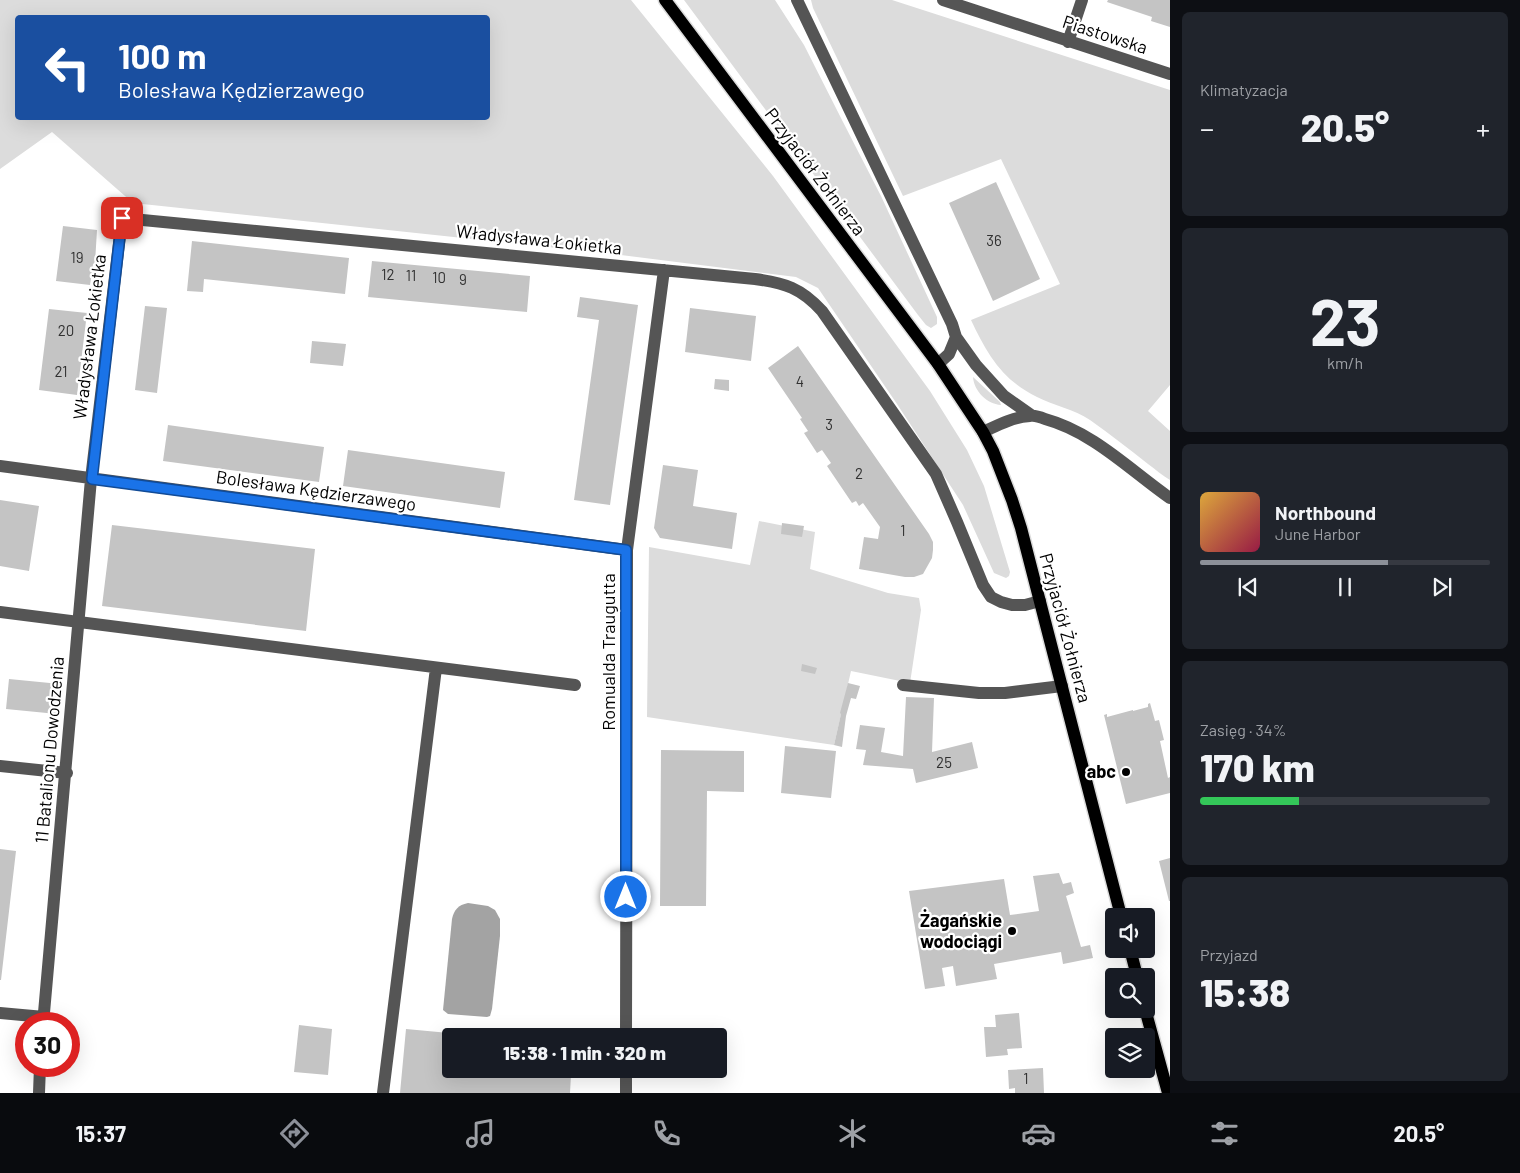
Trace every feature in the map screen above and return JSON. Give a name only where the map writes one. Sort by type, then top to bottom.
[{"type":"main road","name":"Przyjaciół Żołnierza","points":[[665,0],[938,364],[983,432],[993,451],[1012,500],[1120,908]]},
{"type":"main road","points":[[1148,1018],[1168,1093]]},
{"type":"street","points":[[797,0],[952,324],[956,337],[976,365],[1004,396],[1031,415],[1061,423],[1083,434],[1170,498]]},
{"type":"street","name":"Piastowska","points":[[943,0],[970,4],[1068,42],[1170,74]]},
{"type":"street","points":[[1068,42],[1082,0]]},
{"type":"street","name":"Władysława Łokietka","points":[[92,479],[122,218],[770,281],[797,289],[810,298],[822,311],[936,474],[983,585],[991,597],[1012,605],[1025,605],[1040,601]]},
{"type":"street","name":"Romualda Traugutta","points":[[626,1028],[626,550],[664,270]]},
{"type":"street","points":[[938,364],[949,354],[956,337]]},
{"type":"street","points":[[983,432],[1004,422],[1031,415]]},
{"type":"street","name":"Bolesława Kędzierzawego","points":[[0,466],[626,550]]},
{"type":"street","name":"11 Batalionu Dowodzenia","points":[[45,1012],[92,479]]},
{"type":"street","points":[[0,612],[575,685]]},
{"type":"street","points":[[383,1093],[436,668]]},
{"type":"street","points":[[903,685],[979,693],[1005,693],[1062,686]]},
{"type":"street","points":[[0,766],[66,773]]},
{"type":"street","points":[[0,1014],[15,1016]]},
{"type":"street","points":[[38,1093],[39,1077]]},
{"type":"street","points":[[626,1078],[626,1093]]},
{"type":"shaded area","points":[[0,0],[631,0],[773,176],[930,391],[967,450],[984,486],[1010,572],[1009,576],[1006,578],[994,573],[963,505],[818,288],[796,277],[605,253],[133,203],[52,132],[0,169]]},
{"type":"shaded area","points":[[684,0],[775,0],[804,45],[881,196],[937,317],[937,324],[931,328],[918,315]]},
{"type":"shaded area","points":[[811,0],[892,0],[1170,90],[1170,385],[1148,411],[1170,431],[1170,480],[1090,420],[1025,390],[1014,383],[997,365],[983,344],[971,320],[1060,284],[1001,159],[903,196],[813,8]]},
{"type":"shaded area","points":[[973,377],[1001,405],[991,402],[982,396],[976,387]]},
{"type":"shaded area","points":[[759,521],[815,532],[810,569],[888,593],[919,598],[921,610],[910,683],[851,671],[834,745],[647,717],[649,547],[750,565]]},
{"type":"shaded area","points":[[468,903],[488,906],[495,910],[500,919],[500,936],[492,1009],[490,1016],[487,1017],[448,1014],[443,1010],[452,919],[457,908]]},
{"type":"building","points":[[1108,0],[1170,0],[1170,27],[1151,21],[1152,17],[1107,2]]},
{"type":"building","points":[[996,182],[1040,279],[993,301],[949,203]]},
{"type":"building","points":[[63,226],[97,230],[95,263],[93,264],[90,285],[56,281]]},
{"type":"building","points":[[192,241],[349,258],[345,294],[204,279],[203,292],[187,291]]},
{"type":"building","points":[[372,261],[530,276],[527,312],[368,297]]},
{"type":"building","points":[[580,297],[638,305],[610,505],[574,500],[599,320],[577,317]]},
{"type":"building","points":[[145,306],[167,308],[157,393],[135,390]]},
{"type":"building","points":[[690,308],[756,316],[751,361],[685,352]]},
{"type":"building","points":[[49,309],[87,313],[77,395],[39,390]]},
{"type":"building","points":[[312,341],[346,344],[343,366],[310,363]]},
{"type":"building","points":[[798,346],[929,534],[933,542],[932,558],[923,574],[905,577],[859,569],[864,537],[878,539],[880,527],[863,503],[859,506],[856,501],[852,503],[827,466],[831,463],[822,450],[817,453],[804,433],[808,431],[800,419],[802,418],[768,368]]},
{"type":"building","points":[[715,379],[729,380],[729,391],[714,389]]},
{"type":"building","points":[[168,425],[324,447],[319,482],[163,461]]},
{"type":"building","points":[[348,450],[505,472],[500,508],[343,486]]},
{"type":"building","points":[[663,465],[698,470],[693,506],[737,513],[732,549],[660,538],[654,528]]},
{"type":"building","points":[[0,500],[39,506],[29,571],[0,566]]},
{"type":"building","points":[[782,523],[804,526],[802,537],[781,534]]},
{"type":"building","points":[[112,525],[315,549],[306,631],[102,606]]},
{"type":"building","points":[[802,664],[817,668],[815,674],[801,671]]},
{"type":"building","points":[[9,679],[60,684],[57,714],[6,709]]},
{"type":"building","points":[[848,683],[860,686],[856,699],[851,698],[846,716],[842,747],[834,745]]},
{"type":"building","points":[[906,697],[934,698],[932,752],[972,742],[978,768],[916,783],[913,769],[863,765],[866,750],[856,749],[860,725],[885,728],[881,752],[903,756]]},
{"type":"building","points":[[1150,703],[1155,721],[1159,720],[1164,740],[1160,741],[1168,778],[1170,777],[1170,793],[1126,804],[1104,715],[1107,714],[1107,717],[1133,711],[1148,707]]},
{"type":"building","points":[[785,746],[836,751],[831,798],[781,793]]},
{"type":"building","points":[[661,750],[744,751],[744,792],[707,791],[706,906],[660,906]]},
{"type":"building","points":[[0,849],[16,851],[1,980],[0,980]]},
{"type":"building","points":[[1170,858],[1170,901],[1169,901],[1159,861]]},
{"type":"building","name":"Żagańskie wodociągi","points":[[1059,873],[1063,884],[1071,882],[1074,893],[1066,896],[1081,947],[1090,945],[1093,958],[1063,964],[1061,952],[994,964],[997,979],[956,986],[953,966],[942,968],[945,986],[925,989],[909,891],[1004,879],[1010,915],[1039,911],[1033,876]]},
{"type":"building","points":[[1019,1013],[1022,1048],[1007,1049],[1008,1055],[986,1057],[984,1027],[996,1027],[995,1015]]},
{"type":"building","points":[[299,1025],[332,1029],[328,1075],[294,1072]]},
{"type":"building","points":[[406,1029],[442,1032],[442,1078],[571,1078],[570,1093],[400,1093]]},
{"type":"building","points":[[1043,1068],[1044,1093],[1015,1093],[1015,1088],[1009,1089],[1008,1070]]},
{"type":"place","name":"abc","points":[[1126,772]]},
{"type":"place","name":"Żagańskie wodociągi","points":[[1012,931]]},
{"type":"route","points":[[122,218],[92,479],[626,550],[626,897]]}]
